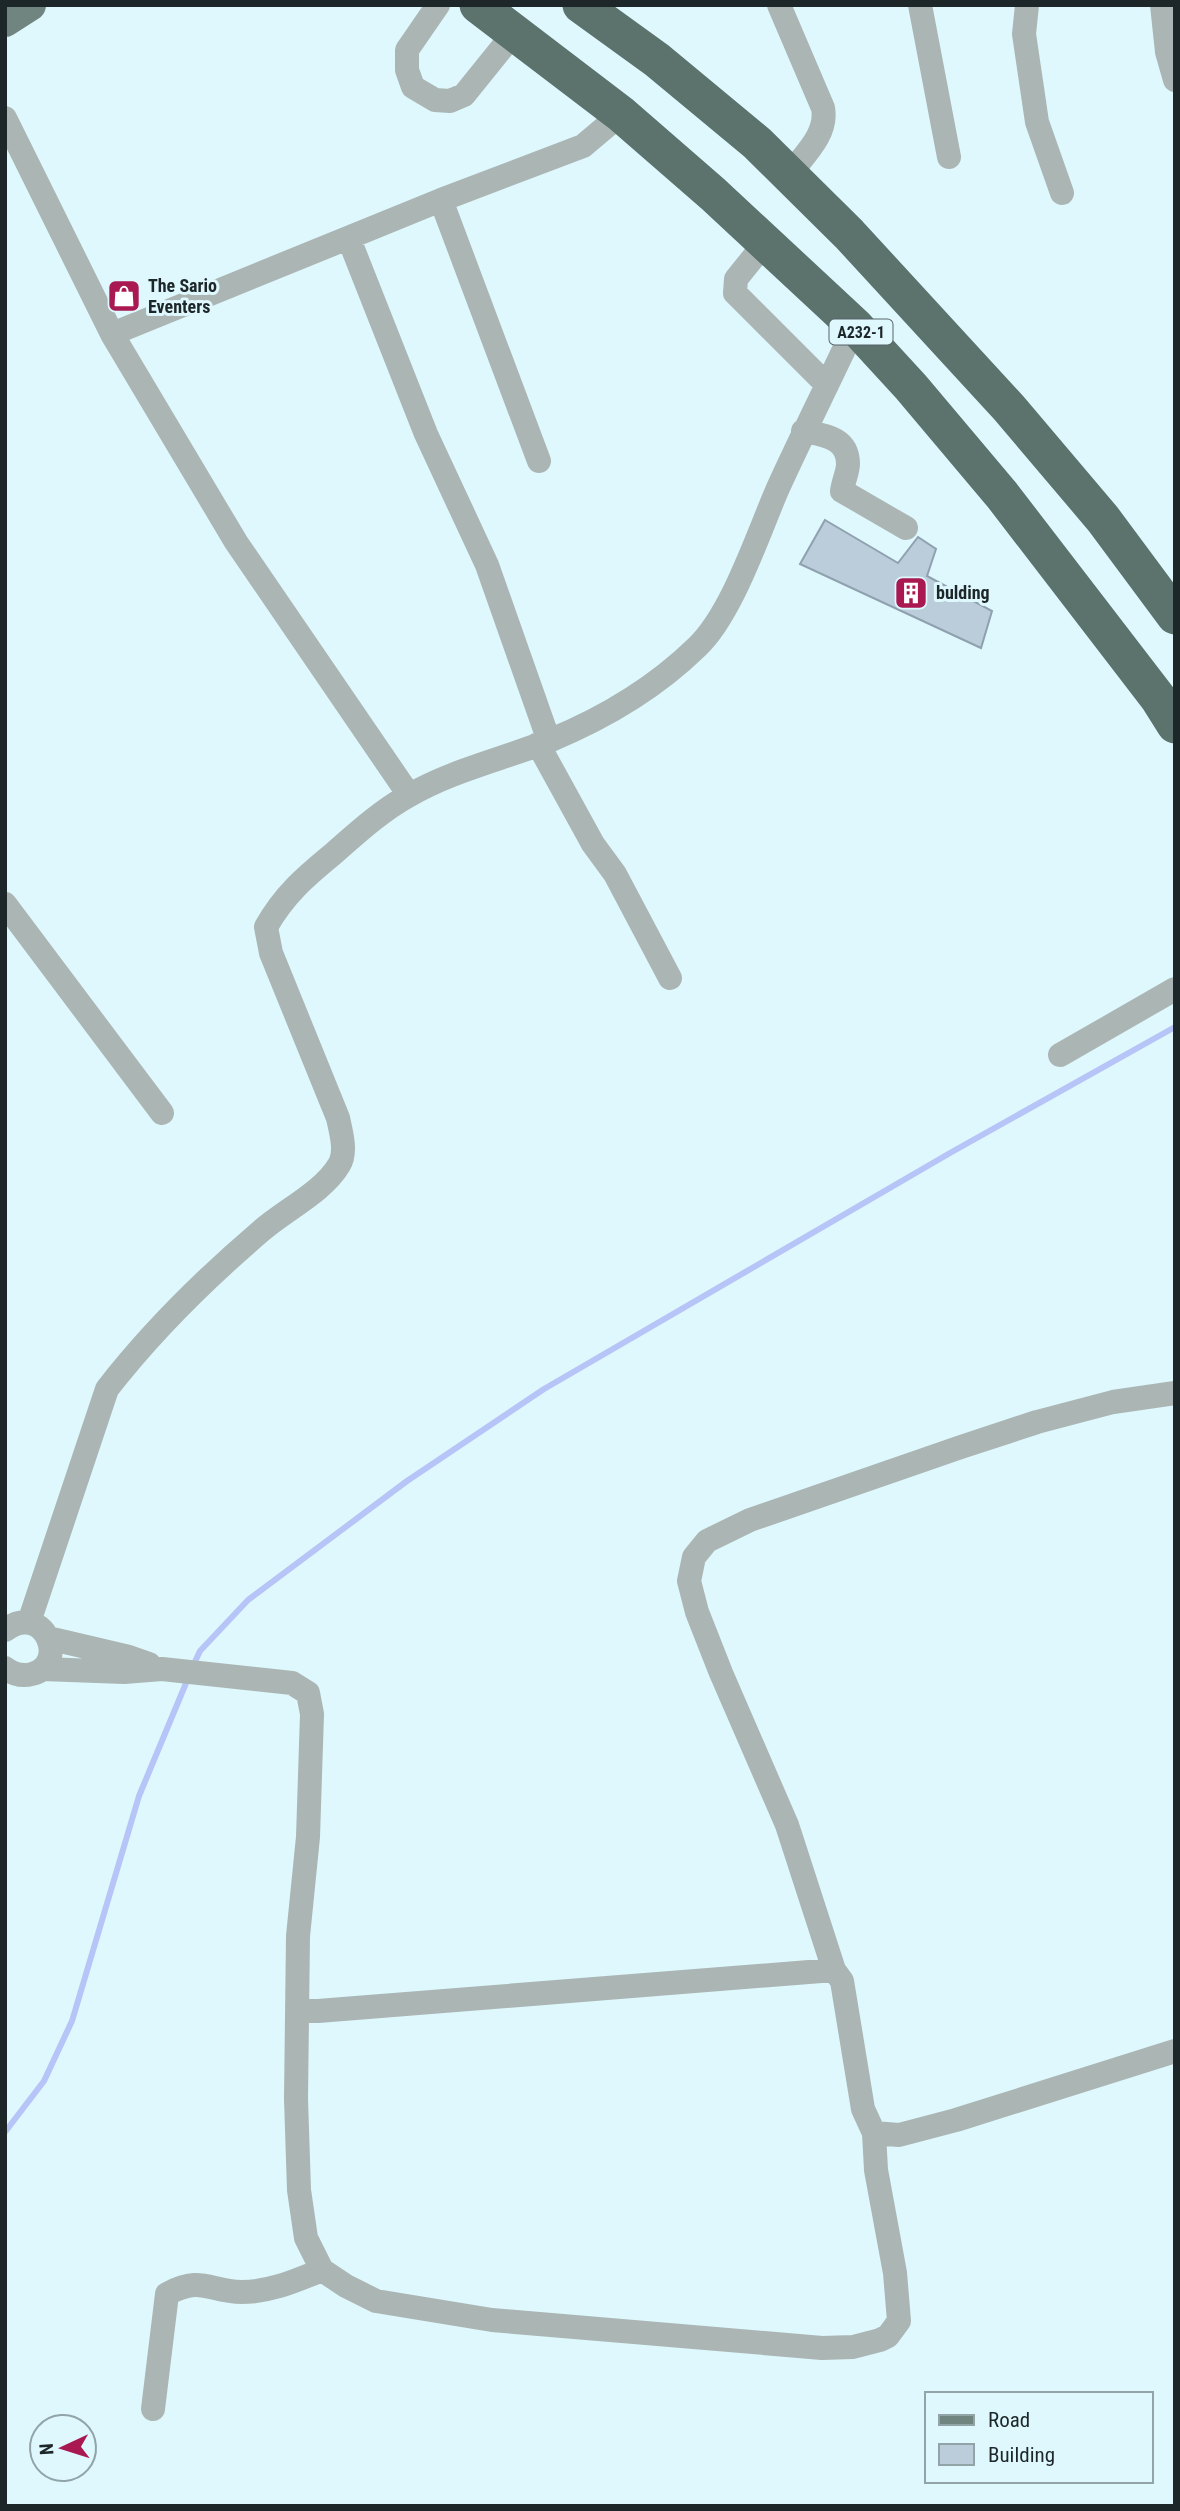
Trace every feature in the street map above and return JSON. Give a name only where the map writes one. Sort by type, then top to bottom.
[{"type":"highway","name":"A232-1","points":[[478,5],[621,114],[713,194],[855,326],[912,387],[1002,495],[1158,698],[1175,725]]},
{"type":"highway","name":"A232-1","points":[[581,5],[657,60],[757,143],[849,234],[1009,408],[1103,519],[1175,616]]},
{"type":"main road","points":[[5,21],[30,5]]},
{"type":"street","points":[[438,5],[407,50],[407,70],[413,87],[435,100],[450,101],[464,95],[514,33]]},
{"type":"street","points":[[779,5],[825,119],[823,130],[789,175]]},
{"type":"street","points":[[920,5],[948,157]]},
{"type":"street","points":[[1027,5],[1024,34],[1037,122],[1062,193]]},
{"type":"street","points":[[1162,5],[1167,52],[1175,80]]},
{"type":"street","points":[[112,334],[441,200],[583,146],[621,114]]},
{"type":"street","points":[[5,118],[112,334],[236,542],[408,795]]},
{"type":"street","points":[[441,200],[539,461]]},
{"type":"street","points":[[349,239],[426,434],[487,565],[543,742],[593,844],[615,874],[670,978]]},
{"type":"street","points":[[765,243],[736,279],[736,293],[827,385]]},
{"type":"street","points":[[5,1668],[19,1675],[36,1673],[42,1669],[50,1654],[39,1630],[107,1388],[189,1298],[262,1230],[332,1175],[341,1162],[343,1142],[338,1118],[271,953],[266,927],[279,904],[307,875],[408,795],[461,771],[585,724],[642,691],[700,645],[724,613],[803,431],[855,326]]},
{"type":"street","points":[[803,431],[831,436],[845,449],[848,465],[842,491],[906,528]]},
{"type":"street","points":[[5,904],[162,1112]]},
{"type":"street","points":[[1060,1055],[1175,989]]},
{"type":"street","points":[[42,1669],[124,1672],[162,1669],[292,1683],[308,1693],[312,1714],[311,1742],[295,2053],[299,2190],[306,2238],[323,2270],[346,2286],[376,2301],[492,2320],[822,2348],[853,2347],[888,2336],[899,2321],[895,2273],[876,2170],[874,2133],[863,2109],[846,1993],[842,1980],[834,1970],[787,1825],[721,1673],[698,1612],[689,1581],[694,1557],[707,1541],[750,1520],[961,1447],[1037,1422],[1113,1402],[1175,1393]]},
{"type":"street","points":[[5,1630],[13,1625],[39,1630],[162,1669]]},
{"type":"street","points":[[298,2009],[318,2011],[834,1970]]},
{"type":"street","points":[[874,2133],[899,2135],[944,2123],[1175,2051]]},
{"type":"street","points":[[153,2409],[167,2294],[184,2285],[201,2284],[241,2292],[272,2288],[323,2270]]},
{"type":"building","name":"bulding","points":[[825,520],[898,563],[918,537],[936,549],[927,576],[992,611],[981,648],[800,564]]},
{"type":"waterway","points":[[193,1666],[200,1651],[248,1600],[407,1481],[544,1389],[950,1153],[1175,1027]]},
{"type":"waterway","points":[[5,2132],[44,2081],[72,2021],[139,1796],[189,1676]]},
{"type":"place","name":"The Sario Eventers","points":[[124,296]]},
{"type":"place","name":"bulding","points":[[911,593]]}]
